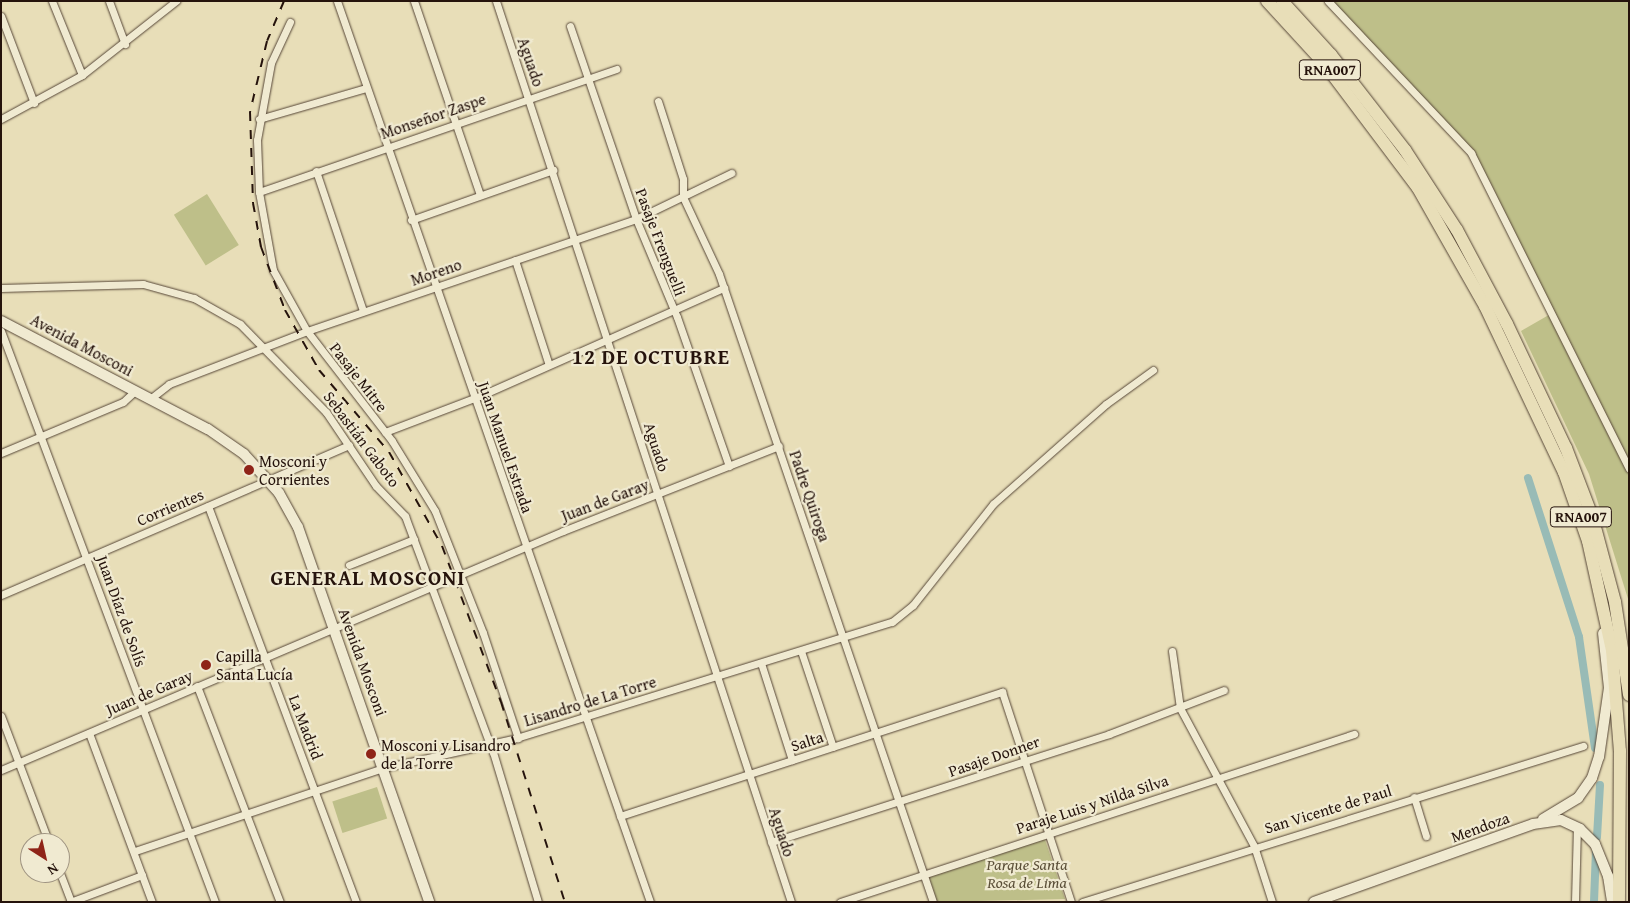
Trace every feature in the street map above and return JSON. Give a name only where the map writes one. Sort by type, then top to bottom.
[{"type":"highway","name":"RNA007","points":[[1267,1],[1392,141]]},
{"type":"highway","name":"RNA007","points":[[1282,1],[1411,167],[1484,281],[1574,466],[1609,578],[1629,695]]},
{"type":"highway","name":"RNA007","points":[[1411,167],[1475,286],[1546,428],[1573,495],[1599,582],[1612,650],[1620,726],[1619,902]]},
{"type":"street","points":[[52,1],[82,75]]},
{"type":"street","points":[[109,1],[125,44]]},
{"type":"street","points":[[2,116],[34,103],[82,75],[125,44],[168,4],[176,1]]},
{"type":"street","name":"Juan Manuel Estrada","points":[[337,1],[411,220],[650,902]]},
{"type":"street","points":[[414,1],[480,195]]},
{"type":"street","name":"Aguado","points":[[496,1],[553,170],[790,902]]},
{"type":"street","points":[[1328,1],[1471,154],[1629,469]]},
{"type":"street","points":[[1,16],[34,103]]},
{"type":"street","name":"Pasaje Mitre","points":[[290,22],[271,63],[258,120],[259,192],[273,270],[307,331],[385,432],[435,511],[461,575],[518,738]]},
{"type":"street","name":"Pasaje Frenguelli","points":[[570,26],[636,218],[673,310],[728,466]]},
{"type":"street","name":"Monseñor Zaspe","points":[[259,192],[529,97],[616,69]]},
{"type":"street","points":[[258,120],[366,88]]},
{"type":"street","name":"Padre Quiroga","points":[[658,101],[683,179],[683,197],[724,288],[933,902]]},
{"type":"street","points":[[411,220],[553,170]]},
{"type":"street","points":[[316,171],[363,312]]},
{"type":"street","name":"Moreno","points":[[150,399],[168,384],[307,331],[636,218],[732,173]]},
{"type":"street","points":[[515,260],[550,365]]},
{"type":"street","name":"Sebastián Gaboto","points":[[1,288],[98,282],[143,284],[194,298],[240,324],[316,400],[376,486],[400,508],[414,539],[433,586],[489,743],[538,902]]},
{"type":"street","points":[[385,432],[550,365],[724,288]]},
{"type":"street","name":"Avenida Mosconi","points":[[1,321],[228,442],[269,480],[298,526],[429,902]]},
{"type":"street","name":"Juan Díaz de Solís","points":[[1,331],[215,902]]},
{"type":"street","name":"Lisandro de La Torre","points":[[135,851],[383,768],[518,738],[843,639],[892,622],[907,612],[993,504],[1106,404],[1152,370]]},
{"type":"street","points":[[1,453],[123,402],[135,391]]},
{"type":"street","name":"Corrientes","points":[[1,595],[349,445]]},
{"type":"street","name":"Juan de Garay","points":[[1,770],[433,586],[779,446]]},
{"type":"street","name":"La Madrid","points":[[208,506],[356,902]]},
{"type":"street","points":[[349,565],[414,539]]},
{"type":"street","points":[[1533,824],[1578,798],[1592,778],[1599,757],[1608,688],[1599,582]]},
{"type":"street","points":[[802,651],[834,747]]},
{"type":"street","points":[[1172,651],[1180,708],[1254,846],[1272,902]]},
{"type":"street","points":[[761,663],[792,760]]},
{"type":"street","points":[[197,686],[248,813],[280,902]]},
{"type":"street","name":"Pasaje Donner","points":[[771,842],[899,803],[1180,708],[1224,690]]},
{"type":"street","name":"Salta","points":[[620,816],[1002,692],[1024,760]]},
{"type":"street","points":[[1,716],[45,833]]},
{"type":"street","points":[[89,733],[135,851],[152,902]]},
{"type":"street","name":"Paraje Luis y Nilda Silva","points":[[840,902],[1048,832],[1354,734]]},
{"type":"street","name":"San Vicente de Paul","points":[[1082,902],[1254,846],[1583,746]]},
{"type":"street","points":[[1024,760],[1071,902]]},
{"type":"street","points":[[1414,797],[1426,836]]},
{"type":"street","name":"Mendoza","points":[[1314,902],[1533,824],[1561,820],[1577,827]]},
{"type":"street","points":[[1575,902],[1577,827]]},
{"type":"street","points":[[1577,827],[1598,849],[1612,902]]},
{"type":"street","points":[[63,883],[70,902],[142,875]]},
{"type":"green space","points":[[1329,1],[1629,1],[1629,602],[1589,474],[1521,331],[1554,312],[1489,180],[1457,135]]},
{"type":"green space","points":[[207,194],[239,245],[206,266],[174,215]]},
{"type":"green space","points":[[377,787],[387,818],[342,833],[332,802]]},
{"type":"green space","name":"Parque Santa Rosa de Lima","points":[[1044,837],[1065,899],[937,902],[929,877]]},
{"type":"waterway","points":[[1528,478],[1579,637],[1595,748]]},
{"type":"waterway","points":[[1597,837],[1600,785]]},
{"type":"waterway","points":[[1594,902],[1596,851]]},
{"type":"railway","points":[[284,1],[267,41],[250,112],[253,203],[261,247],[285,310],[319,370],[389,452],[442,546],[501,702],[565,902]]},
{"type":"place","name":"Mosconi y Corrientes","points":[[249,470]]},
{"type":"place","name":"Capilla Santa Lucía","points":[[206,665]]},
{"type":"place","name":"Mosconi y Lisandro de la Torre","points":[[371,754]]},
{"type":"district","name":"12 DE OCTUBRE","points":[[651,357]]},
{"type":"district","name":"GENERAL MOSCONI","points":[[368,578]]}]
